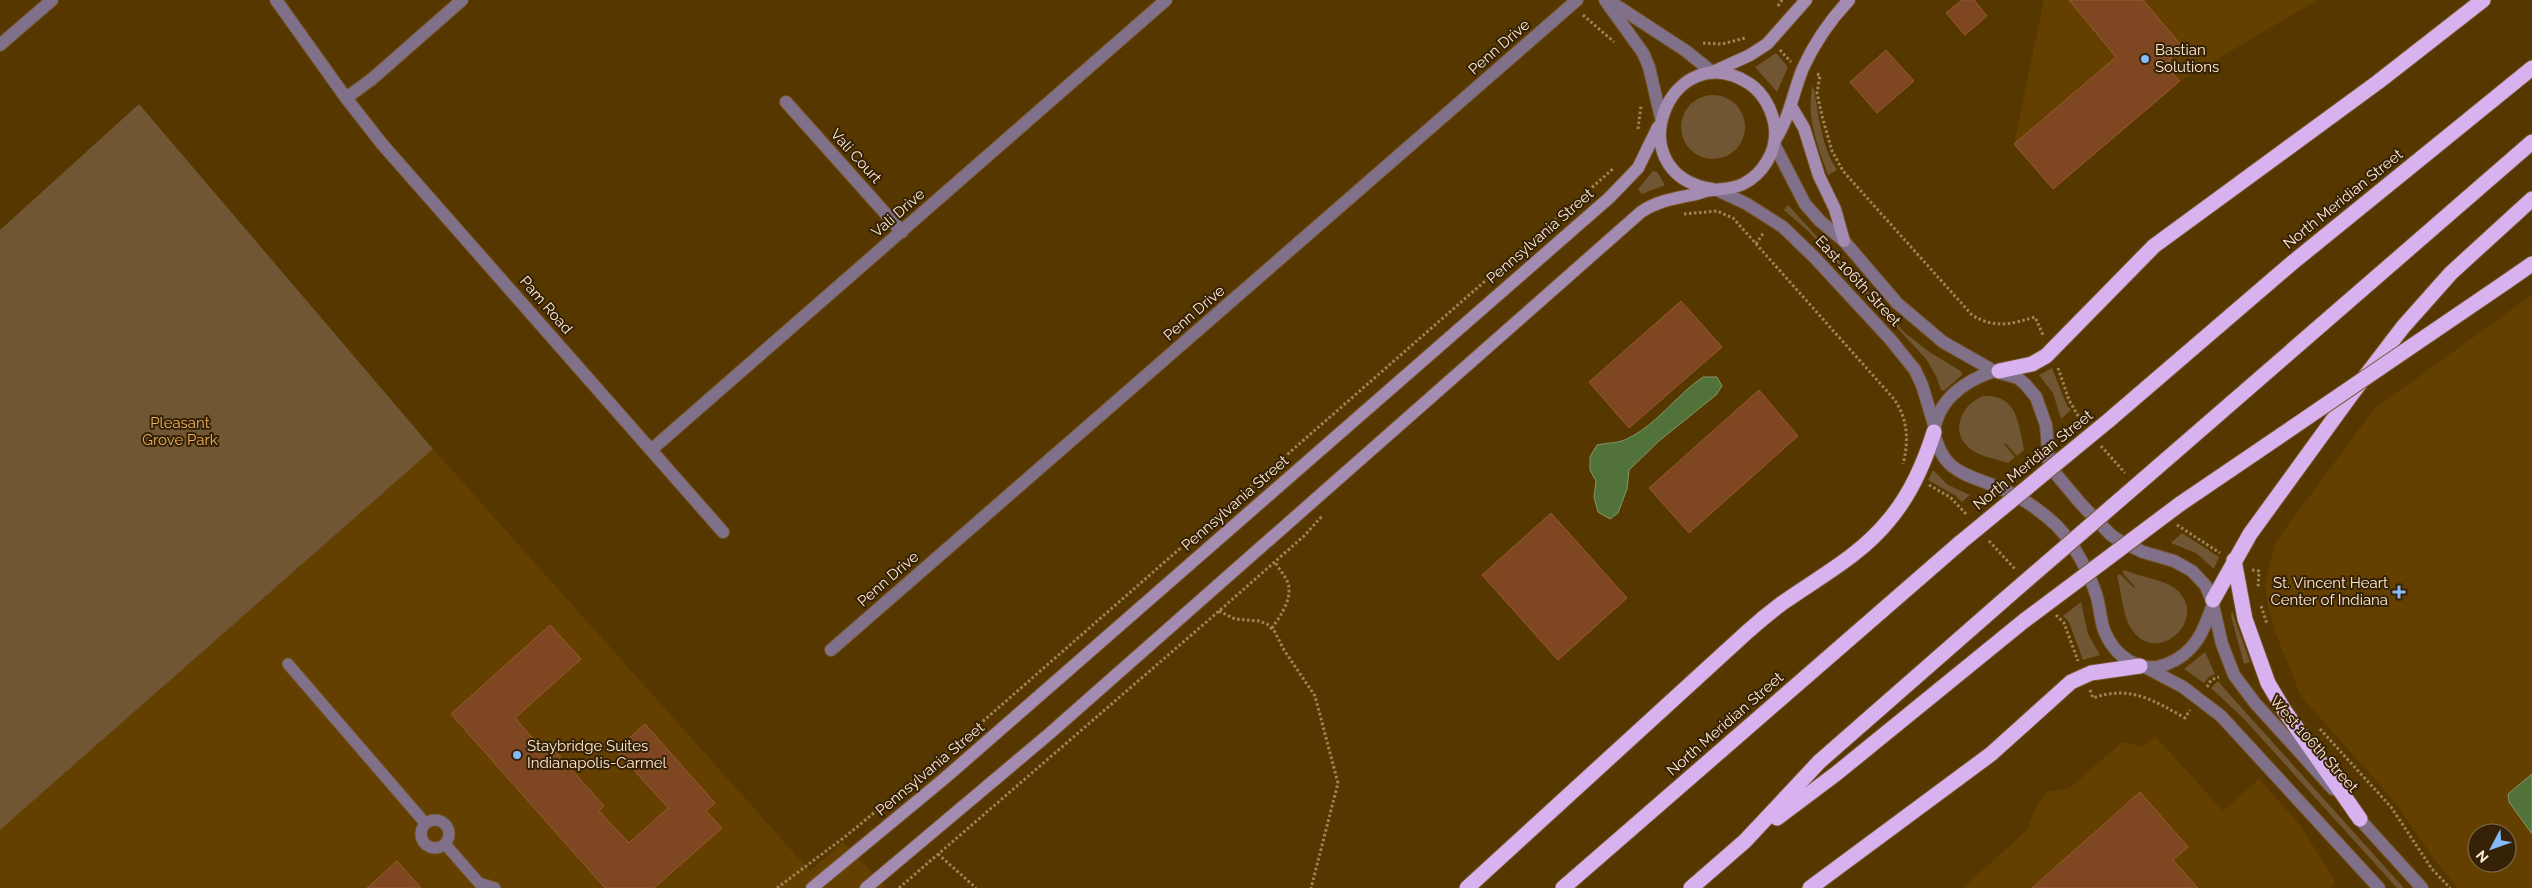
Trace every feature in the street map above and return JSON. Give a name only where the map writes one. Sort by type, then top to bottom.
[{"type":"highway","points":[[1997,371],[2032,364],[2046,356],[2154,246],[2378,82],[2483,0]]},
{"type":"highway","name":"North Meridian Street","points":[[1563,888],[1961,542],[2108,421],[2292,263],[2532,68]]},
{"type":"highway","points":[[1745,841],[1820,762],[2532,142]]},
{"type":"highway","points":[[2213,602],[2234,560],[2266,511],[2409,320],[2451,273],[2532,199]]},
{"type":"highway","points":[[1691,888],[1745,841],[1837,773],[2025,620],[2180,504],[2532,264]]},
{"type":"highway","points":[[1467,888],[1746,633],[1780,605],[1839,566],[1874,537],[1889,520],[1911,488],[1935,430]]},
{"type":"highway","points":[[2234,560],[2245,619],[2268,683],[2284,710],[2360,819]]},
{"type":"highway","points":[[1810,888],[1991,754],[2071,682],[2091,673],[2143,667]]},
{"type":"main road","points":[[1715,190],[1692,184],[1675,171],[1663,153],[1660,122],[1669,99],[1677,90],[1696,78],[1714,72],[1750,55],[1767,44],[1806,0]]},
{"type":"main road","points":[[866,888],[1056,727],[1641,212],[1661,201],[1734,187],[1752,179],[1765,165],[1775,142],[1786,124],[1808,60],[1832,21],[1849,0]]},
{"type":"main road","points":[[1714,72],[1739,78],[1760,93],[1773,116],[1775,142]]},
{"type":"main road","points":[[1791,106],[1804,128],[1819,176],[1835,208],[1844,241]]},
{"type":"main road","name":"Pennsylvania Street","points":[[812,888],[953,772],[1615,192],[1643,161],[1660,122]]},
{"type":"street","name":"Pam Road","points":[[276,0],[346,98],[382,144],[723,532]]},
{"type":"street","points":[[346,98],[372,79],[462,0]]},
{"type":"street","name":"Penn Drive","points":[[832,650],[1577,0]]},
{"type":"street","points":[[1606,0],[1686,51],[1714,72]]},
{"type":"street","points":[[1606,0],[1643,53],[1649,67],[1660,122]]},
{"type":"street","points":[[0,45],[48,1]]},
{"type":"street","name":"Vali Drive","points":[[650,450],[902,232],[1162,1]]},
{"type":"street","name":"Vali Court","points":[[786,102],[902,232]]},
{"type":"street","name":"East 106th Street","points":[[1775,142],[1805,204],[1820,221],[1844,241],[1897,303],[1943,342],[2025,384],[2036,397],[2046,425],[2049,462],[2055,473],[2081,504],[2111,535],[2120,541],[2143,552],[2174,561],[2192,571],[2201,579],[2213,602]]},
{"type":"street","name":"East 106th Street","points":[[1715,190],[1747,204],[1783,227],[1815,258],[1890,338],[1915,370],[1944,458],[1958,472],[2015,496],[2057,526],[2081,561],[2096,594],[2108,638],[2122,656],[2143,667]]},
{"type":"street","points":[[1935,430],[1943,408],[1958,389],[1971,379],[1997,371]]},
{"type":"street","points":[[2143,667],[2161,667],[2187,653],[2201,637],[2213,602]]},
{"type":"street","name":"West 106th Street","points":[[2213,602],[2228,663],[2241,686],[2422,888]]},
{"type":"street","points":[[2143,667],[2183,687],[2221,716],[2379,888]]},
{"type":"lane","points":[[288,664],[426,823]]},
{"type":"lane","points":[[437,819],[447,826],[448,838],[444,844],[432,848],[425,844],[420,831],[426,823],[437,819]]},
{"type":"lane","points":[[444,844],[478,885],[492,885],[495,888]]},
{"type":"path","points":[[1586,18],[1601,28],[1617,45]]},
{"type":"path","points":[[1698,42],[1733,43],[1750,35]]},
{"type":"path","points":[[1780,51],[1790,61]]},
{"type":"path","points":[[1820,75],[1817,93],[1832,151],[1843,171],[1872,205],[1972,315],[1985,322],[2000,325],[2035,317],[2039,325]]},
{"type":"path","points":[[1636,135],[1641,101]]},
{"type":"path","points":[[776,888],[824,853],[957,744],[1617,165]]},
{"type":"path","points":[[1677,216],[1712,210],[1733,218],[1894,399],[1902,411],[1906,422],[1906,451],[1901,470]]},
{"type":"path","points":[[1756,244],[1763,232]]},
{"type":"path","points":[[1926,484],[1950,497],[1971,520]]},
{"type":"path","points":[[899,888],[1219,611],[1323,515]]},
{"type":"path","points":[[1984,534],[2022,576]]},
{"type":"path","points":[[1272,628],[1282,615],[1289,591],[1288,583],[1274,562]]},
{"type":"path","points":[[2250,569],[2259,571],[2258,588],[2269,632]]},
{"type":"path","points":[[1219,611],[1235,619],[1259,621],[1272,628],[1315,696],[1338,783],[1311,888]]},
{"type":"path","points":[[2053,612],[2064,623],[2078,660]]},
{"type":"path","points":[[2208,686],[2216,678]]},
{"type":"path","points":[[2090,690],[2093,698],[2104,694],[2138,694],[2185,718],[2190,711]]},
{"type":"path","points":[[2314,722],[2391,807],[2432,869],[2450,888]]},
{"type":"path","points":[[938,854],[976,888]]},
{"type":"shaded area","points":[[2044,0],[2317,0],[2180,81],[2053,189],[2014,144]]},
{"type":"shaded area","name":"St. Vincent Heart Center of Indiana","points":[[2532,295],[2532,888],[2458,888],[2434,859],[2395,802],[2301,696],[2275,632],[2267,601],[2265,583],[2275,543],[2374,409]]},
{"type":"shaded area","points":[[1703,377],[1717,377],[1722,386],[1716,395],[1659,441],[1629,470],[1627,489],[1618,513],[1610,519],[1598,512],[1594,497],[1596,481],[1590,470],[1590,457],[1597,445],[1624,440],[1638,433],[1658,418],[1684,392]]},
{"type":"shaded area","points":[[433,449],[810,871],[843,842],[886,888],[0,888],[0,830]]},
{"type":"shaded area","points":[[2155,736],[2223,811],[2259,779],[2300,825],[2335,881],[2331,888],[1963,888],[2028,829],[2035,808],[2047,792],[2070,788],[2122,742],[2143,747]]},
{"type":"shaded area","points":[[2532,774],[2532,834],[2509,802],[2508,794]]},
{"type":"green space","points":[[1776,53],[1788,67],[1777,92],[1755,67]]},
{"type":"green space","points":[[1813,85],[1827,150],[1837,170],[1828,175],[1817,142],[1812,119],[1811,97]]},
{"type":"green space","points":[[1713,95],[1731,101],[1739,109],[1745,127],[1739,145],[1731,153],[1713,159],[1695,153],[1687,145],[1681,127],[1687,109],[1695,101]]},
{"type":"green space","name":"Pleasant Grove Park","points":[[139,104],[433,449],[0,830],[0,230]]},
{"type":"green space","points":[[1653,171],[1657,172],[1665,185],[1642,194],[1638,189]]},
{"type":"green space","points":[[1788,205],[1905,333],[1928,351],[1962,372],[1962,375],[1944,391],[1941,390],[1936,376],[1926,359],[1808,231],[1784,210]]},
{"type":"green space","points":[[2052,368],[2067,406],[2071,410],[2061,419],[2053,393],[2039,375]]},
{"type":"green space","points":[[1984,396],[1995,397],[2010,405],[2018,421],[2024,450],[2017,456],[2005,443],[2015,457],[2008,463],[1972,450],[1961,436],[1960,420],[1964,412],[1969,405]]},
{"type":"green space","points":[[1933,470],[1948,485],[1970,495],[1962,502],[1956,496],[1928,480]]},
{"type":"green space","points":[[2182,533],[2219,557],[2214,569],[2196,553],[2171,543]]},
{"type":"green space","points":[[2125,570],[2160,581],[2178,591],[2186,603],[2187,615],[2183,626],[2176,635],[2166,641],[2154,643],[2143,640],[2133,631],[2124,612],[2117,576],[2120,574],[2134,588],[2122,572]]},
{"type":"green space","points":[[2081,602],[2088,634],[2100,655],[2083,660],[2069,622],[2063,616]]},
{"type":"green space","points":[[2232,611],[2250,662],[2244,664],[2231,616]]},
{"type":"green space","points":[[2205,652],[2215,674],[2204,683],[2184,669]]},
{"type":"green space","points":[[2218,681],[2404,888],[2397,888],[2244,719],[2211,688]]},
{"type":"building","points":[[1962,0],[1974,0],[1987,16],[1965,35],[1946,13]]},
{"type":"building","points":[[2069,0],[2143,0],[2181,45],[2173,53],[2170,60],[2170,71],[2180,81],[2053,189],[2014,144],[2116,57]]},
{"type":"building","points":[[1886,50],[1914,81],[1877,113],[1850,82]]},
{"type":"building","points":[[1681,301],[1722,347],[1629,428],[1589,382]]},
{"type":"building","points":[[1759,390],[1798,436],[1689,533],[1649,488]]},
{"type":"building","points":[[1551,513],[1627,598],[1558,660],[1482,575]]},
{"type":"building","name":"Staybridge Suites Indianapolis-Carmel","points":[[550,625],[581,659],[515,718],[550,758],[556,752],[604,806],[599,811],[629,843],[668,808],[616,750],[645,724],[715,803],[706,811],[722,828],[654,888],[605,888],[451,714]]},
{"type":"building","points":[[2140,792],[2188,847],[2173,860],[2198,888],[2032,888]]},
{"type":"building","points":[[397,861],[421,888],[367,888]]},
{"type":"place","name":"Bastian Solutions","points":[[2145,59]]},
{"type":"place","name":"St. Vincent Heart Center of Indiana","points":[[2399,592]]},
{"type":"place","name":"Staybridge Suites Indianapolis-Carmel","points":[[517,755]]}]
